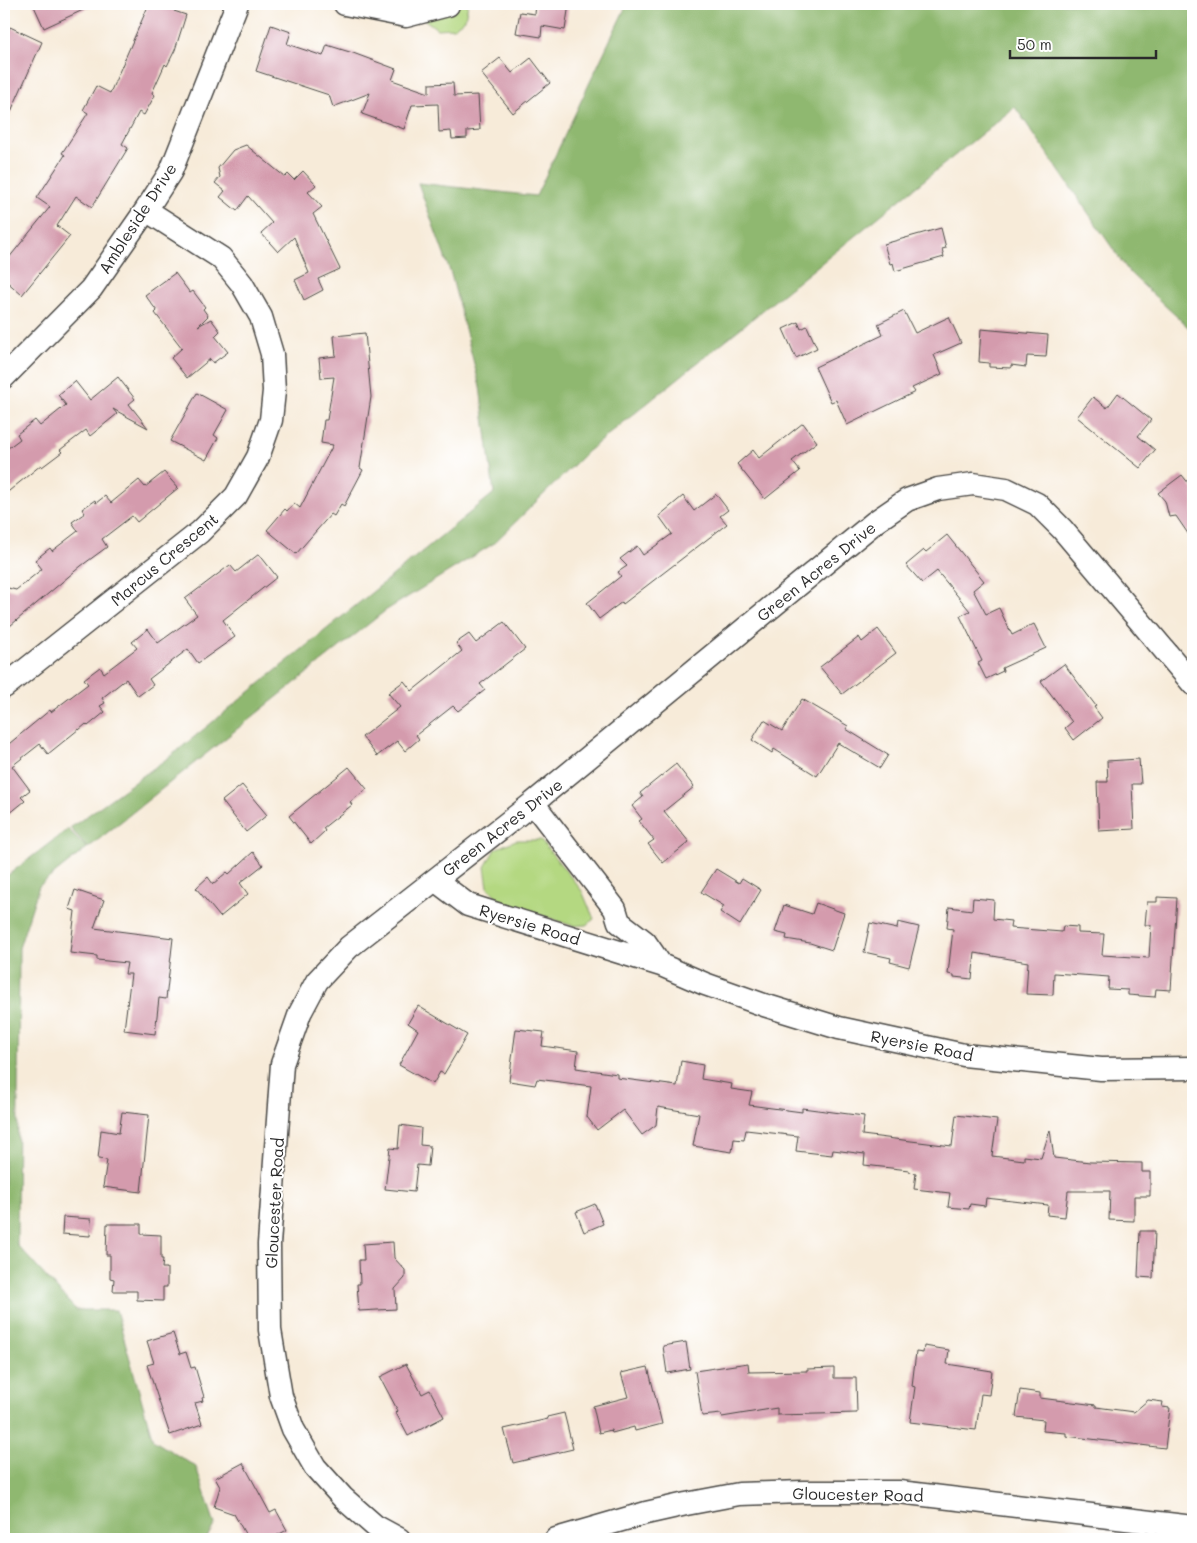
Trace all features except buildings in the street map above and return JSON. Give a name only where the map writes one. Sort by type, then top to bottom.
[{"type":"street","name":"Ambleside Drive","points":[[4,377],[91,289],[171,171],[236,4]]},
{"type":"street","points":[[344,4],[406,16],[448,5]]},
{"type":"street","name":"Marcus Crescent","points":[[4,687],[200,532],[236,496],[258,457],[271,420],[274,391],[272,354],[261,317],[242,284],[221,258],[146,210]]},
{"type":"street","name":"Green Acres Drive","points":[[435,880],[533,803],[875,522],[907,500],[938,489],[972,484],[1006,489],[1037,504],[1062,529],[1193,684]]},
{"type":"street","points":[[533,803],[615,909],[619,922],[644,942],[661,965]]},
{"type":"street","name":"Ryersie Road","points":[[435,880],[468,905],[661,965],[705,984],[764,1005],[839,1028],[964,1055],[1101,1069],[1193,1068]]},
{"type":"street","name":"Gloucester Road","points":[[399,1539],[375,1526],[342,1498],[315,1467],[293,1429],[282,1396],[270,1330],[269,1244],[282,1064],[300,1013],[317,981],[349,947],[435,880]]},
{"type":"street","name":"Gloucester Road","points":[[556,1539],[646,1513],[686,1504],[739,1494],[804,1492],[899,1492],[1193,1527]]},
{"type":"green space","points":[[423,4],[468,4],[465,19],[454,28],[437,29],[425,20]]},
{"type":"green space","points":[[627,4],[1193,4],[1193,328],[1190,329],[1129,272],[1015,107],[588,451],[493,544],[385,611],[88,848],[70,828],[172,755],[494,493],[480,387],[451,274],[418,183],[536,196]]},
{"type":"green space","points":[[68,829],[87,848],[39,886],[19,948],[17,1245],[76,1310],[116,1310],[153,1440],[196,1467],[215,1524],[206,1539],[4,1539],[4,878]]},
{"type":"green space","points":[[516,840],[541,840],[582,891],[594,919],[586,925],[573,926],[500,901],[488,887],[485,867],[495,849]]}]
